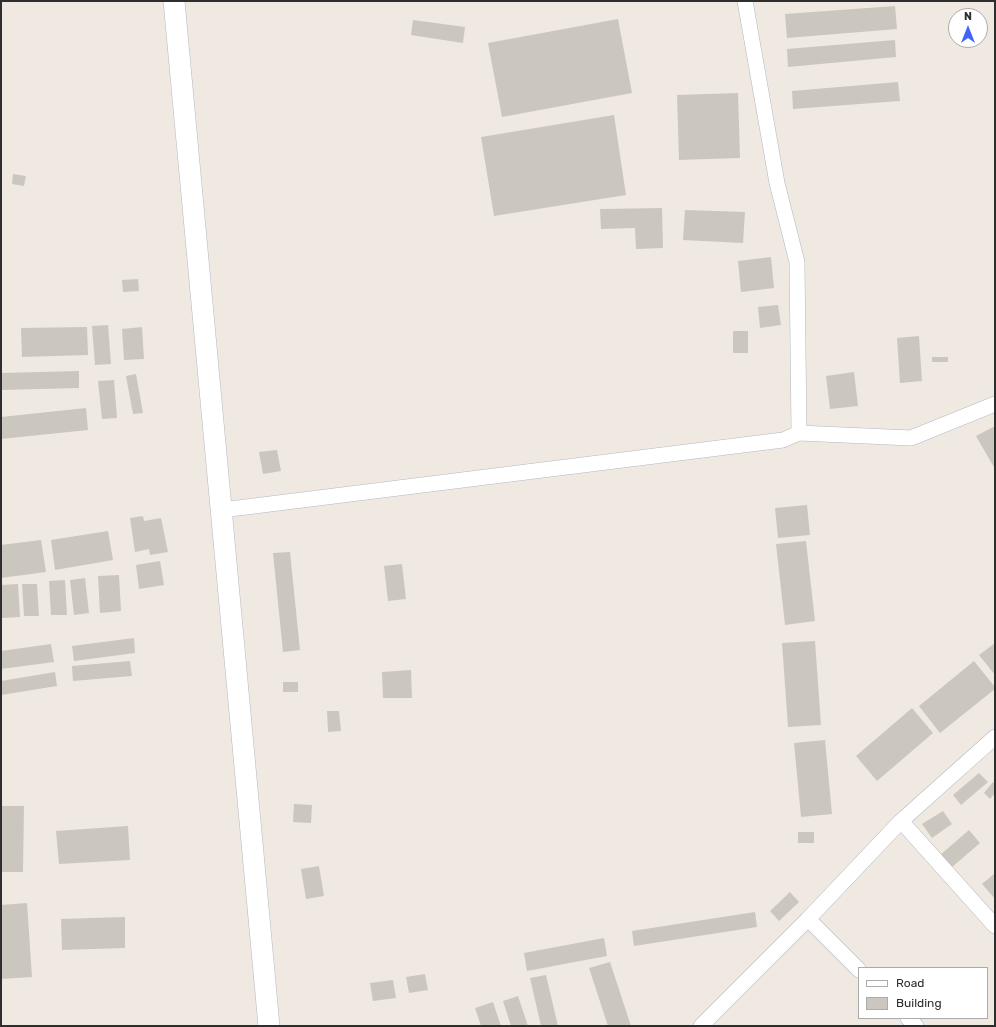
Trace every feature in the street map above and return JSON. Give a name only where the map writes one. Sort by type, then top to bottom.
[{"type":"main road","points":[[174,1],[270,1026]]},
{"type":"street","points":[[745,1],[777,183],[797,262],[799,433]]},
{"type":"street","points":[[222,510],[783,440],[799,433],[911,438],[995,404]]},
{"type":"street","points":[[701,1026],[808,919],[901,821],[995,737]]},
{"type":"street","points":[[901,821],[995,926]]},
{"type":"street","points":[[808,919],[858,969]]},
{"type":"building","points":[[895,6],[897,29],[787,38],[785,14]]},
{"type":"building","points":[[618,19],[632,93],[502,117],[488,43]]},
{"type":"building","points":[[413,20],[465,27],[463,43],[411,35]]},
{"type":"building","points":[[895,40],[896,57],[788,67],[787,49]]},
{"type":"building","points":[[898,82],[900,101],[793,109],[792,91]]},
{"type":"building","points":[[738,93],[740,158],[679,160],[677,95]]},
{"type":"building","points":[[614,115],[626,195],[494,216],[481,137]]},
{"type":"building","points":[[13,174],[26,176],[24,186],[12,184]]},
{"type":"building","points":[[662,208],[663,248],[636,249],[635,228],[601,229],[600,209]]},
{"type":"building","points":[[685,210],[745,212],[743,243],[683,240]]},
{"type":"building","points":[[771,257],[774,288],[741,292],[738,261]]},
{"type":"building","points":[[138,279],[139,291],[123,292],[122,280]]},
{"type":"building","points":[[778,305],[781,325],[760,328],[758,307]]},
{"type":"building","points":[[108,325],[111,364],[95,365],[92,326]]},
{"type":"building","points":[[87,327],[88,355],[22,357],[21,328]]},
{"type":"building","points":[[142,327],[144,359],[124,360],[122,329]]},
{"type":"building","points":[[733,331],[748,331],[748,353],[733,353]]},
{"type":"building","points":[[919,336],[922,381],[900,383],[897,338]]},
{"type":"building","points":[[932,357],[948,357],[948,362],[932,362]]},
{"type":"building","points":[[79,371],[79,388],[1,390],[1,373]]},
{"type":"building","points":[[854,372],[858,406],[830,409],[826,376]]},
{"type":"building","points":[[136,374],[143,413],[133,414],[126,376]]},
{"type":"building","points":[[114,380],[117,418],[102,419],[98,381]]},
{"type":"building","points":[[86,408],[88,430],[1,439],[1,417]]},
{"type":"building","points":[[995,426],[995,469],[976,436]]},
{"type":"building","points":[[277,450],[281,471],[263,474],[259,452]]},
{"type":"building","points":[[807,505],[810,535],[778,538],[775,508]]},
{"type":"building","points":[[143,516],[144,521],[161,518],[168,552],[150,555],[149,549],[135,552],[130,518]]},
{"type":"building","points":[[108,531],[113,560],[55,570],[51,540]]},
{"type":"building","points":[[41,540],[46,572],[1,578],[1,545]]},
{"type":"building","points":[[806,541],[815,621],[785,625],[776,544]]},
{"type":"building","points":[[290,552],[300,650],[283,652],[273,553]]},
{"type":"building","points":[[160,561],[164,585],[139,589],[136,565]]},
{"type":"building","points":[[402,564],[406,599],[388,601],[384,566]]},
{"type":"building","points":[[119,575],[121,611],[100,613],[98,576]]},
{"type":"building","points":[[85,578],[89,613],[74,615],[70,580]]},
{"type":"building","points":[[65,580],[67,615],[51,615],[49,581]]},
{"type":"building","points":[[18,584],[20,617],[2,618],[1,585]]},
{"type":"building","points":[[22,584],[37,584],[39,616],[24,616]]},
{"type":"building","points":[[134,638],[135,653],[74,661],[72,646]]},
{"type":"building","points":[[815,641],[821,725],[788,727],[782,643]]},
{"type":"building","points":[[995,643],[995,675],[979,655]]},
{"type":"building","points":[[51,644],[54,662],[1,669],[1,651]]},
{"type":"building","points":[[130,661],[132,676],[73,681],[72,666]]},
{"type":"building","points":[[974,661],[995,689],[940,733],[919,706]]},
{"type":"building","points":[[411,670],[412,698],[383,698],[382,672]]},
{"type":"building","points":[[55,672],[57,686],[1,695],[1,681]]},
{"type":"building","points":[[283,682],[298,682],[298,692],[283,692]]},
{"type":"building","points":[[912,708],[933,733],[877,781],[856,756]]},
{"type":"building","points":[[327,711],[339,711],[341,731],[328,732]]},
{"type":"building","points":[[825,740],[832,814],[801,817],[794,743]]},
{"type":"building","points":[[979,773],[988,782],[961,805],[953,795]]},
{"type":"building","points":[[993,782],[995,784],[995,793],[990,799],[984,793]]},
{"type":"building","points":[[294,804],[312,805],[311,823],[293,822]]},
{"type":"building","points":[[1,806],[24,806],[23,872],[1,872]]},
{"type":"building","points":[[943,811],[952,824],[932,838],[922,824]]},
{"type":"building","points":[[128,826],[130,860],[59,864],[56,831]]},
{"type":"building","points":[[969,830],[980,843],[951,868],[940,855]]},
{"type":"building","points":[[798,832],[814,832],[814,843],[798,843]]},
{"type":"building","points":[[319,866],[324,896],[306,899],[301,869]]},
{"type":"building","points":[[995,873],[995,899],[982,884]]},
{"type":"building","points":[[790,892],[799,902],[779,921],[770,911]]},
{"type":"building","points":[[27,903],[32,977],[1,979],[1,905]]},
{"type":"building","points":[[755,912],[757,927],[634,946],[632,931]]},
{"type":"building","points":[[125,917],[125,948],[62,950],[61,919]]},
{"type":"building","points":[[604,938],[607,956],[527,971],[524,953]]},
{"type":"building","points":[[610,962],[631,1026],[608,1026],[589,968]]},
{"type":"building","points":[[425,974],[428,990],[409,993],[406,977]]},
{"type":"building","points":[[546,975],[558,1026],[541,1026],[530,978]]},
{"type":"building","points":[[393,980],[396,998],[373,1001],[370,983]]},
{"type":"building","points":[[518,996],[528,1026],[511,1026],[503,1001]]},
{"type":"building","points":[[493,1002],[501,1026],[481,1026],[475,1008]]}]
